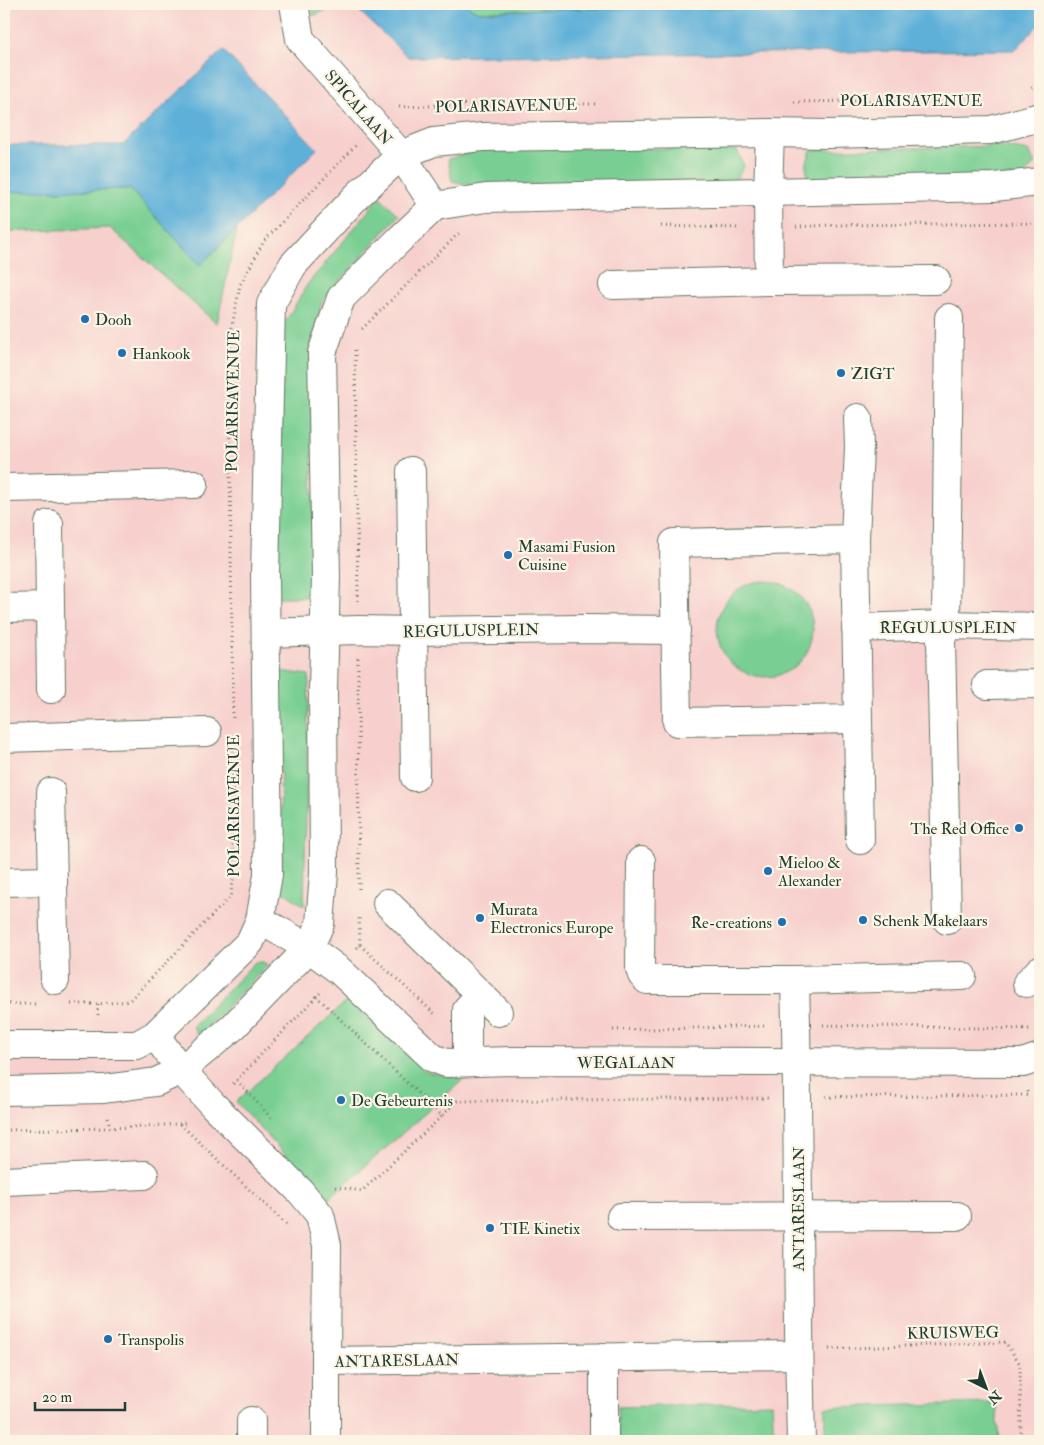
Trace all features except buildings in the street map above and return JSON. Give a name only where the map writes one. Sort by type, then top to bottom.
[{"type":"street","name":"SPICALAAN","points":[[294,4],[300,39],[401,155],[435,206]]},
{"type":"street","name":"POLARISAVENUE","points":[[4,1045],[137,1045],[156,1035],[250,942],[260,920],[268,875],[265,566],[271,304],[293,265],[357,196],[401,155],[434,142],[483,138],[991,130],[1040,119]]},
{"type":"street","points":[[769,281],[768,192],[770,133]]},
{"type":"street","points":[[4,1091],[104,1089],[156,1082],[181,1070],[233,1027],[309,948],[320,924],[324,873],[324,631],[326,567],[322,353],[341,298],[435,206],[486,198],[994,187],[1040,182]]},
{"type":"street","points":[[613,285],[769,281],[936,280]]},
{"type":"street","points":[[947,920],[941,640],[946,625],[950,318]]},
{"type":"street","name":"REGULUSPLEIN","points":[[858,418],[859,447],[855,539],[860,840]]},
{"type":"street","points":[[411,470],[415,777]]},
{"type":"street","points":[[4,488],[194,484]]},
{"type":"street","points":[[49,524],[51,689]]},
{"type":"street","points":[[855,539],[674,543],[677,722],[858,719]]},
{"type":"street","points":[[4,608],[50,607]]},
{"type":"street","name":"REGULUSPLEIN","points":[[856,628],[946,625],[1040,627]]},
{"type":"street","name":"REGULUSPLEIN","points":[[266,633],[358,630],[676,630]]},
{"type":"street","points":[[987,685],[1040,684]]},
{"type":"street","points":[[4,738],[208,732]]},
{"type":"street","points":[[51,792],[55,980]]},
{"type":"street","points":[[641,861],[640,969],[642,975],[647,980],[795,980],[962,976]]},
{"type":"street","points":[[4,882],[52,881]]},
{"type":"street","points":[[387,903],[489,1003],[467,1009],[467,1062]]},
{"type":"street","name":"WEGALAAN","points":[[260,920],[309,948],[340,970],[433,1058],[446,1063],[1023,1063],[1040,1057]]},
{"type":"street","name":"ANTARESLAAN","points":[[795,980],[799,1218],[798,1354],[801,1441]]},
{"type":"street","name":"ANTARESLAAN","points":[[156,1035],[181,1070],[213,1106],[300,1191],[320,1215],[327,1245],[326,1361],[798,1354]]},
{"type":"street","points":[[4,1181],[144,1175]]},
{"type":"street","points":[[621,1217],[799,1218],[957,1216]]},
{"type":"street","points":[[604,1357],[604,1441]]},
{"type":"street","points":[[326,1361],[326,1441]]},
{"type":"path","points":[[621,4],[656,4]]},
{"type":"path","points":[[1029,92],[1040,79]]},
{"type":"path","name":"POLARISAVENUE","points":[[786,102],[922,100]]},
{"type":"path","name":"POLARISAVENUE","points":[[233,723],[229,380],[231,332],[240,285],[264,241],[394,107],[480,104],[603,104]]},
{"type":"path","points":[[653,226],[769,228],[831,225],[1040,223]]},
{"type":"path","points":[[362,330],[461,231]]},
{"type":"path","points":[[355,346],[359,875]]},
{"type":"path","name":"POLARISAVENUE","points":[[69,1004],[129,1001],[230,898],[233,882],[233,740]]},
{"type":"path","points":[[360,945],[456,1034],[467,1034]]},
{"type":"path","points":[[4,1004],[41,1004]]},
{"type":"path","points":[[606,1030],[796,1025],[1030,1029]]},
{"type":"path","points":[[237,1080],[275,1122]]},
{"type":"path","points":[[333,1186],[362,1191],[442,1116]]},
{"type":"path","points":[[180,1124],[295,1232]]},
{"type":"path","name":"KRUISWEG","points":[[798,1354],[825,1349],[1005,1342],[1020,1364],[1021,1441]]},
{"type":"shaded area","points":[[4,4],[1040,4],[1040,1441],[4,1441]]},
{"type":"green space","points":[[312,4],[340,4],[313,16]]},
{"type":"green space","points":[[464,4],[940,4],[936,8],[538,9],[478,12]]},
{"type":"green space","points":[[492,146],[737,150],[744,166],[735,182],[473,186],[452,181],[448,159]]},
{"type":"green space","points":[[1002,146],[1028,151],[1035,163],[1024,176],[808,181],[806,165],[811,150]]},
{"type":"green space","points":[[130,189],[200,265],[237,229],[217,324],[110,228],[4,232],[4,192]]},
{"type":"green space","points":[[380,197],[399,215],[322,301],[310,348],[315,597],[277,597],[284,324],[307,285]]},
{"type":"green space","points":[[765,581],[783,585],[799,595],[809,611],[813,629],[809,647],[799,663],[783,673],[765,677],[747,673],[731,663],[721,647],[717,629],[721,611],[731,595],[747,585]]},
{"type":"green space","points":[[280,671],[309,675],[304,906],[281,890]]},
{"type":"green space","points":[[255,962],[263,962],[268,965],[198,1037],[193,1026]]},
{"type":"green space","points":[[348,1000],[426,1072],[464,1079],[327,1200],[236,1102]]},
{"type":"green space","points":[[772,1403],[774,1441],[619,1441],[617,1407]]},
{"type":"green space","points":[[996,1403],[999,1441],[825,1441],[825,1407]]},
{"type":"water","points":[[352,4],[464,4],[478,12],[538,9],[936,8],[940,4],[1040,4],[1040,23],[1015,50],[408,57]]},
{"type":"water","points":[[223,50],[317,149],[200,265],[130,189],[4,192],[4,145],[123,145]]},
{"type":"place","name":"Dooh","points":[[85,319]]},
{"type":"place","name":"Hankook","points":[[122,353]]},
{"type":"place","name":"ZIGT","points":[[841,373]]},
{"type":"place","name":"Masami Fusion Cuisine","points":[[508,555]]},
{"type":"place","name":"The Red Office","points":[[1019,828]]},
{"type":"place","name":"Mieloo & Alexander","points":[[768,871]]},
{"type":"place","name":"Murata Electronics Europe","points":[[480,918]]},
{"type":"place","name":"Schenk Makelaars","points":[[863,920]]},
{"type":"place","name":"Re-creations","points":[[782,922]]},
{"type":"place","name":"De Gebeurtenis","points":[[341,1100]]},
{"type":"place","name":"TIE Kinetix","points":[[490,1228]]},
{"type":"place","name":"Transpolis","points":[[108,1339]]}]
